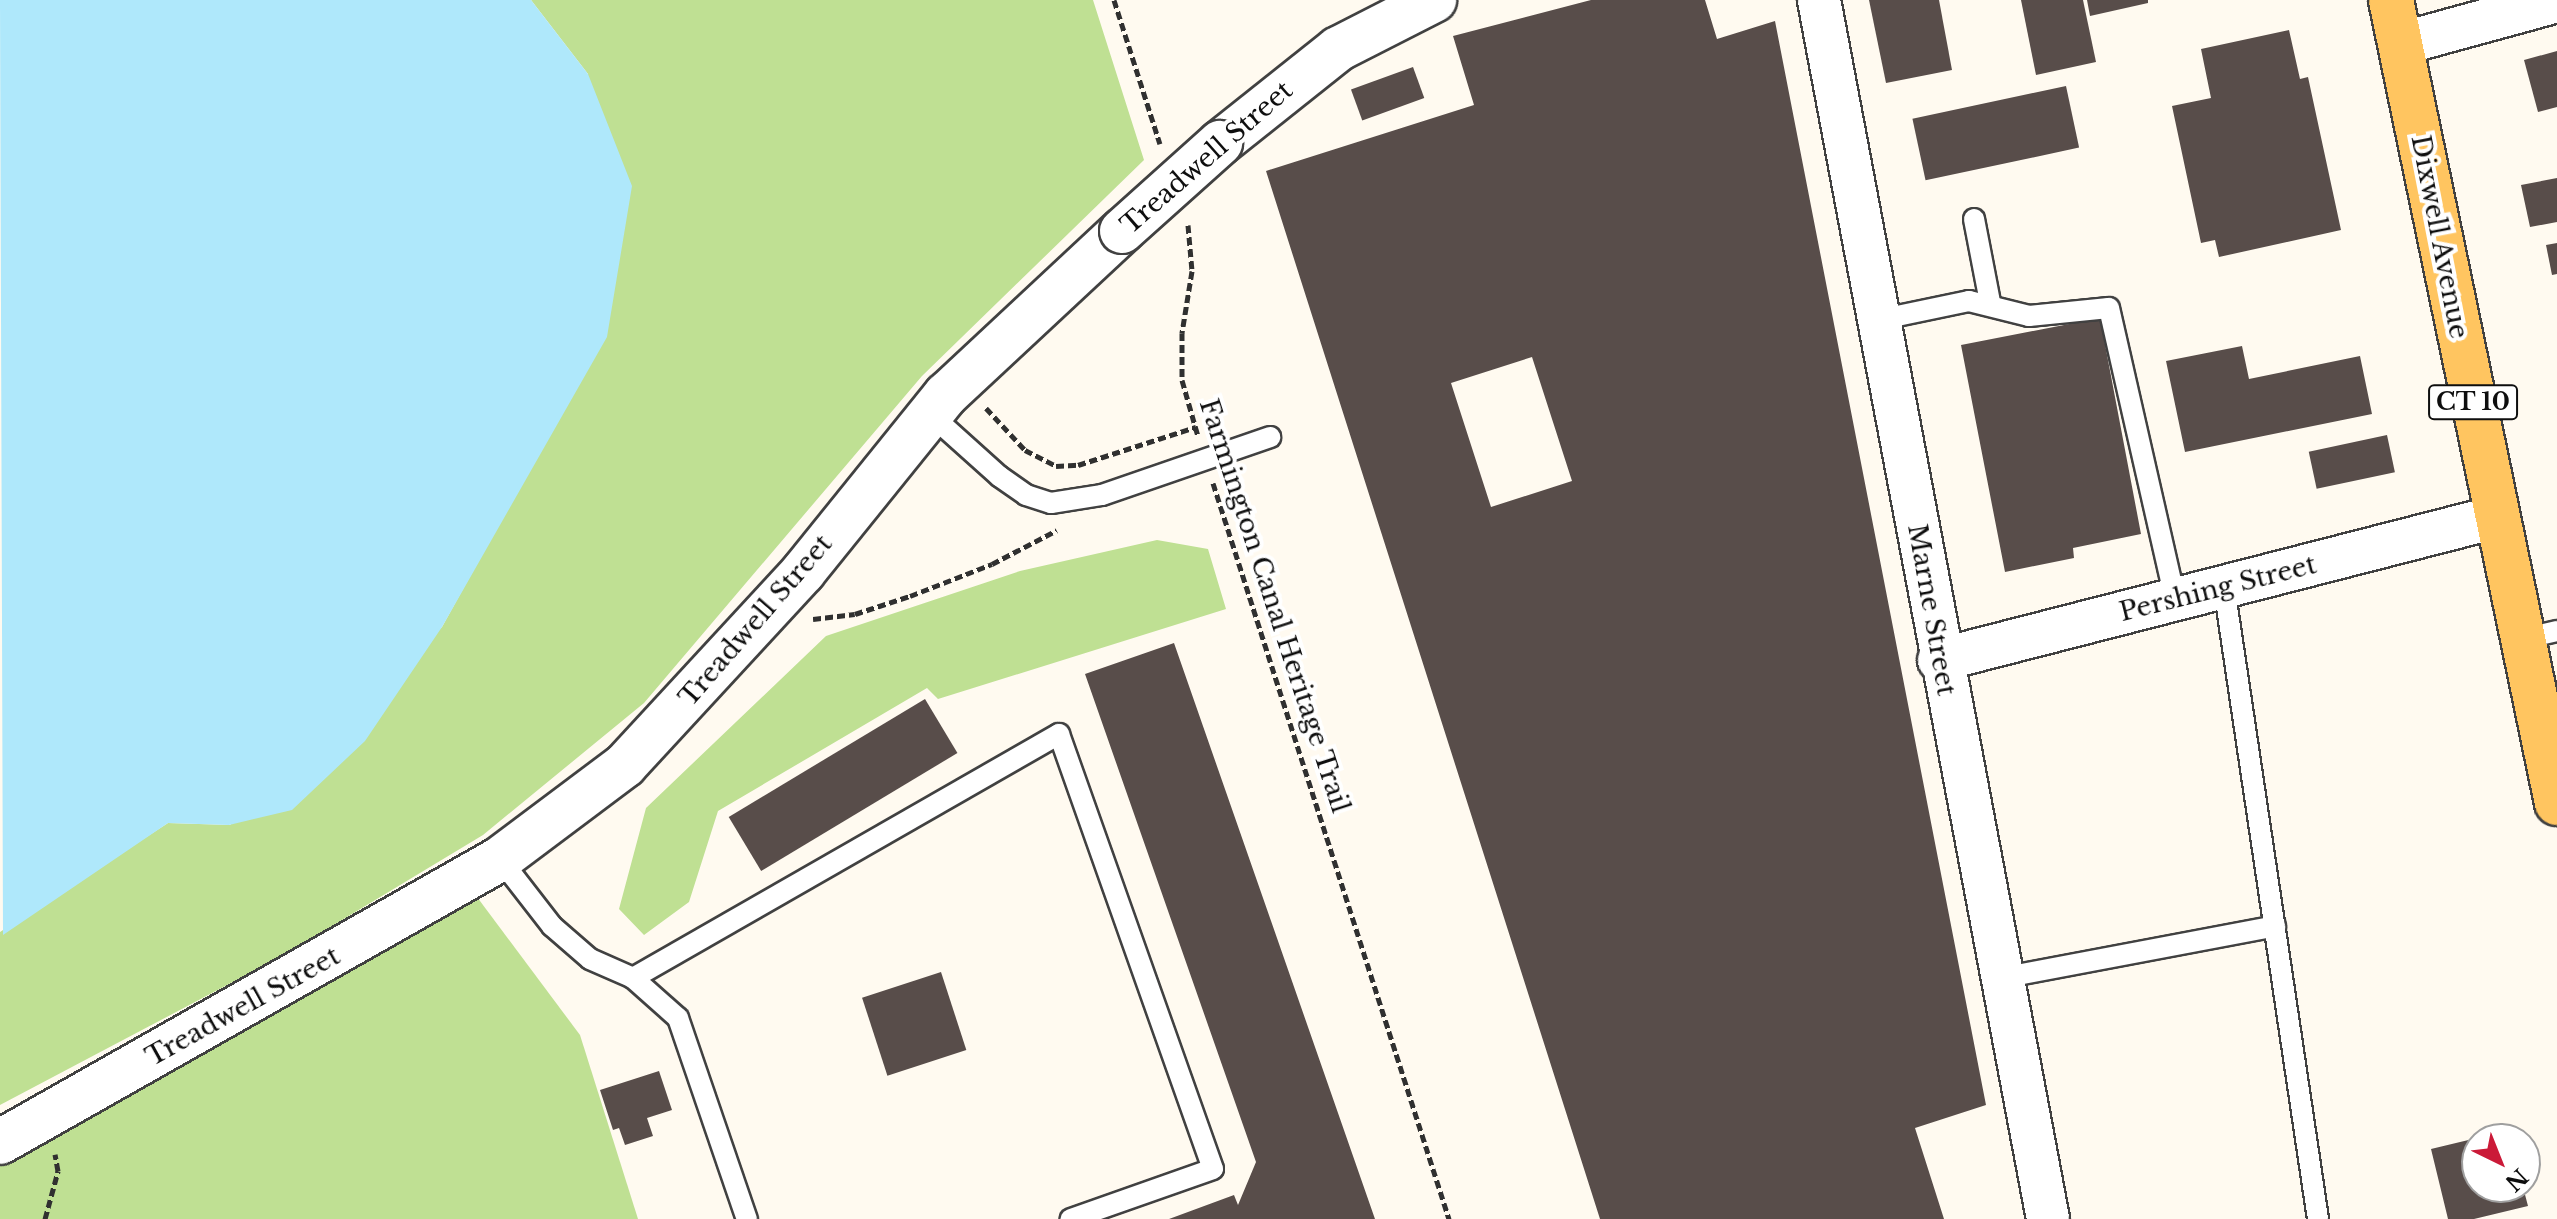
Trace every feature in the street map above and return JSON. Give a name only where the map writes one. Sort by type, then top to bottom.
[{"type":"main road","name":"Dixwell Avenue","points":[[2391,0],[2496,517],[2540,635],[2557,803]]},
{"type":"street","name":"Marne Street","points":[[1819,0],[1939,660],[2048,1219]]},
{"type":"street","points":[[2400,44],[2557,1]]},
{"type":"street","name":"Treadwell Street","points":[[0,1142],[500,859],[625,765],[942,425],[1010,331],[1220,143],[1338,49],[1421,2]]},
{"type":"street","name":"Pershing Street","points":[[1939,660],[2496,517]]},
{"type":"lane","points":[[1974,219],[1990,302]]},
{"type":"lane","points":[[1878,320],[1969,301],[1990,302],[2029,316],[2109,308],[2175,599]]},
{"type":"lane","points":[[942,425],[1026,495],[1051,503],[1102,495],[1270,437]]},
{"type":"lane","points":[[2224,587],[2318,1219]]},
{"type":"lane","points":[[633,978],[1059,734],[1213,1169],[1071,1219]]},
{"type":"lane","points":[[500,859],[552,926],[590,959],[633,978],[678,1018],[747,1219]]},
{"type":"lane","points":[[2001,978],[2275,926]]},
{"type":"path","points":[[1114,0],[1163,153]]},
{"type":"path","name":"Farmington Canal Heritage Trail","points":[[1186,220],[1192,271],[1182,333],[1182,380],[1449,1219]]},
{"type":"path","points":[[942,425],[984,406],[1039,461],[1067,466],[1196,427]]},
{"type":"path","points":[[808,619],[855,614],[992,564],[1052,534],[1102,495]]},
{"type":"path","points":[[40,1120],[58,1171],[45,1219]]},
{"type":"green space","points":[[531,0],[1093,0],[1144,160],[922,376],[644,703],[483,835],[284,955],[0,1105],[0,932],[168,823],[230,825],[442,627],[510,504],[588,74]]},
{"type":"green space","points":[[1157,540],[1208,549],[1226,609],[938,699],[927,688],[718,811],[689,902],[644,935],[619,909],[646,808],[826,636],[1020,571]]},
{"type":"green space","points":[[477,897],[580,1035],[638,1219],[0,1219],[0,1165]]},
{"type":"water","points":[[0,0],[531,0],[588,74],[632,186],[607,337],[442,627],[365,741],[292,810],[229,825],[168,823],[3,935]]},
{"type":"building","points":[[1591,0],[1705,0],[1717,39],[1775,21],[1986,1105],[1915,1128],[1944,1219],[1600,1219],[1266,171],[1474,105],[1453,36]],"holes":[[[1532,357],[1572,481],[1491,507],[1451,383]]]},
{"type":"building","points":[[1869,0],[1939,0],[1952,70],[1886,83]]},
{"type":"building","points":[[2021,0],[2083,0],[2096,62],[2036,75]]},
{"type":"building","points":[[2087,0],[2148,0],[2148,3],[2090,16]]},
{"type":"building","points":[[2289,30],[2300,79],[2308,77],[2341,230],[2219,257],[2215,240],[2201,243],[2172,106],[2211,98],[2201,49]]},
{"type":"building","points":[[2557,51],[2557,107],[2538,112],[2524,60]]},
{"type":"building","points":[[1413,67],[1424,98],[1362,121],[1351,90]]},
{"type":"building","points":[[2066,86],[2079,148],[1926,180],[1912,119]]},
{"type":"building","points":[[2557,178],[2557,222],[2530,227],[2521,185]]},
{"type":"building","points":[[2557,243],[2557,274],[2552,275],[2546,245]]},
{"type":"building","points":[[2100,318],[2141,534],[2073,548],[2074,558],[2005,572],[1961,345]]},
{"type":"building","points":[[2242,346],[2249,379],[2360,356],[2372,414],[2185,452],[2166,361]]},
{"type":"building","points":[[2387,435],[2395,472],[2317,489],[2309,452]]},
{"type":"building","points":[[1174,643],[1375,1219],[1169,1219],[1234,1195],[1238,1205],[1256,1162],[1085,674]]},
{"type":"building","points":[[925,699],[957,753],[761,871],[729,817]]},
{"type":"building","points":[[941,972],[966,1050],[887,1076],[862,998]]},
{"type":"building","points":[[659,1071],[672,1110],[647,1118],[653,1136],[625,1145],[619,1128],[613,1130],[600,1090]]},
{"type":"building","points":[[2461,1142],[2461,1203],[2527,1203],[2528,1206],[2474,1219],[2448,1219],[2431,1149]]}]
